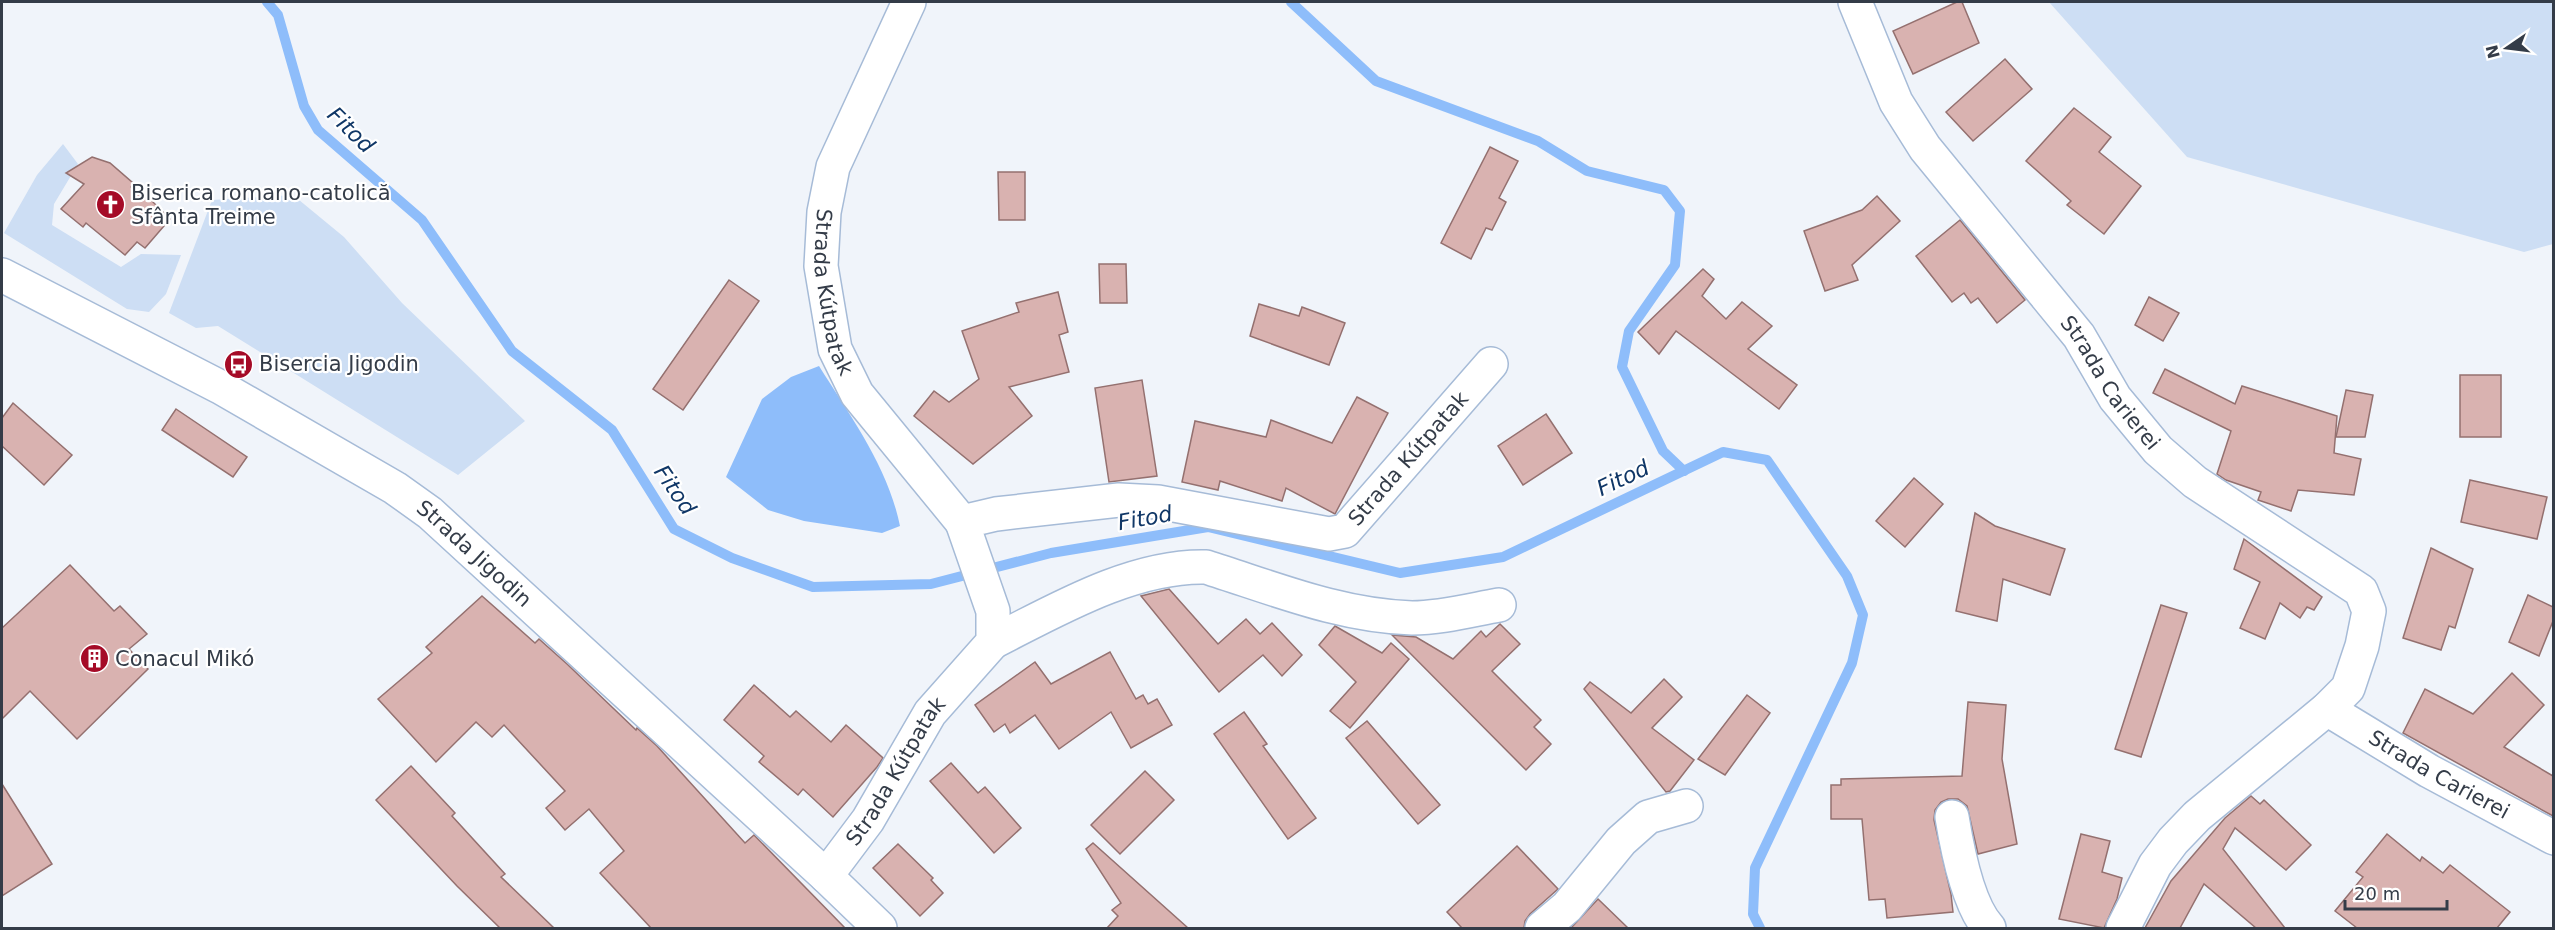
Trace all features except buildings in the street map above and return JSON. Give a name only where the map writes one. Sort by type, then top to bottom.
[{"type":"street","name":"Strada Kútpatak","points":[[909,2],[833,167],[824,212],[821,266],[835,349],[857,394],[965,530],[993,627]]},
{"type":"street","name":"Strada Carierei","points":[[1855,2],[1896,102],[1925,148],[2079,336],[2115,398],[2158,450],[2195,482],[2361,591],[2369,611],[2348,688],[2327,709],[2197,816],[2173,841],[2156,865],[2122,928]]},
{"type":"street","name":"Strada Jigodin","points":[[2,275],[220,387],[395,488],[430,513],[880,928]]},
{"type":"street","name":"Strada Kútpatak","points":[[965,530],[996,514],[1119,500],[1158,502],[1329,534],[1346,531],[1491,364]]},
{"type":"street","name":"Strada Kútpatak","points":[[826,876],[868,820],[930,713],[993,627],[1058,609],[1126,580],[1185,566],[1206,567],[1362,614],[1413,618],[1499,604]]},
{"type":"street","name":"Strada Carierei","points":[[2327,709],[2429,771],[2553,838]]},
{"type":"street","points":[[1542,928],[1567,907],[1621,841],[1648,817],[1686,806]]},
{"type":"street","points":[[1952,817],[1959,861],[1981,916],[1989,928]]},
{"type":"shaded area","points":[[2049,2],[2553,2],[2553,244],[2524,252],[2187,157]]},
{"type":"shaded area","points":[[63,144],[78,164],[54,204],[52,225],[121,267],[141,254],[181,255],[166,294],[149,312],[127,309],[4,233],[37,175]]},
{"type":"shaded area","points":[[293,195],[344,237],[402,303],[525,421],[458,475],[218,326],[196,328],[169,313],[212,200]]},
{"type":"water","points":[[819,366],[856,423],[878,463],[887,483],[900,526],[882,533],[804,521],[768,510],[726,477],[762,399],[791,377]]},
{"type":"waterway","name":"Fitod","points":[[267,2],[278,15],[304,106],[318,130],[422,220],[512,351],[612,430],[674,529],[732,558],[813,587],[931,584],[1051,553],[1208,527],[1400,573],[1503,557],[1723,452],[1767,460],[1847,576],[1863,615],[1852,663],[1755,868],[1753,914],[1760,928]]},
{"type":"waterway","points":[[1291,2],[1376,81],[1538,141],[1587,171],[1664,190],[1680,211],[1675,265],[1629,331],[1622,367],[1663,451],[1684,471]]},
{"type":"place","name":"Biserica romano-catolică Sfânta Treime","points":[[110,205]]},
{"type":"place","name":"Bisercia Jigodin","points":[[238,364]]},
{"type":"place","name":"Conacul Mikó","points":[[94,659]]}]
